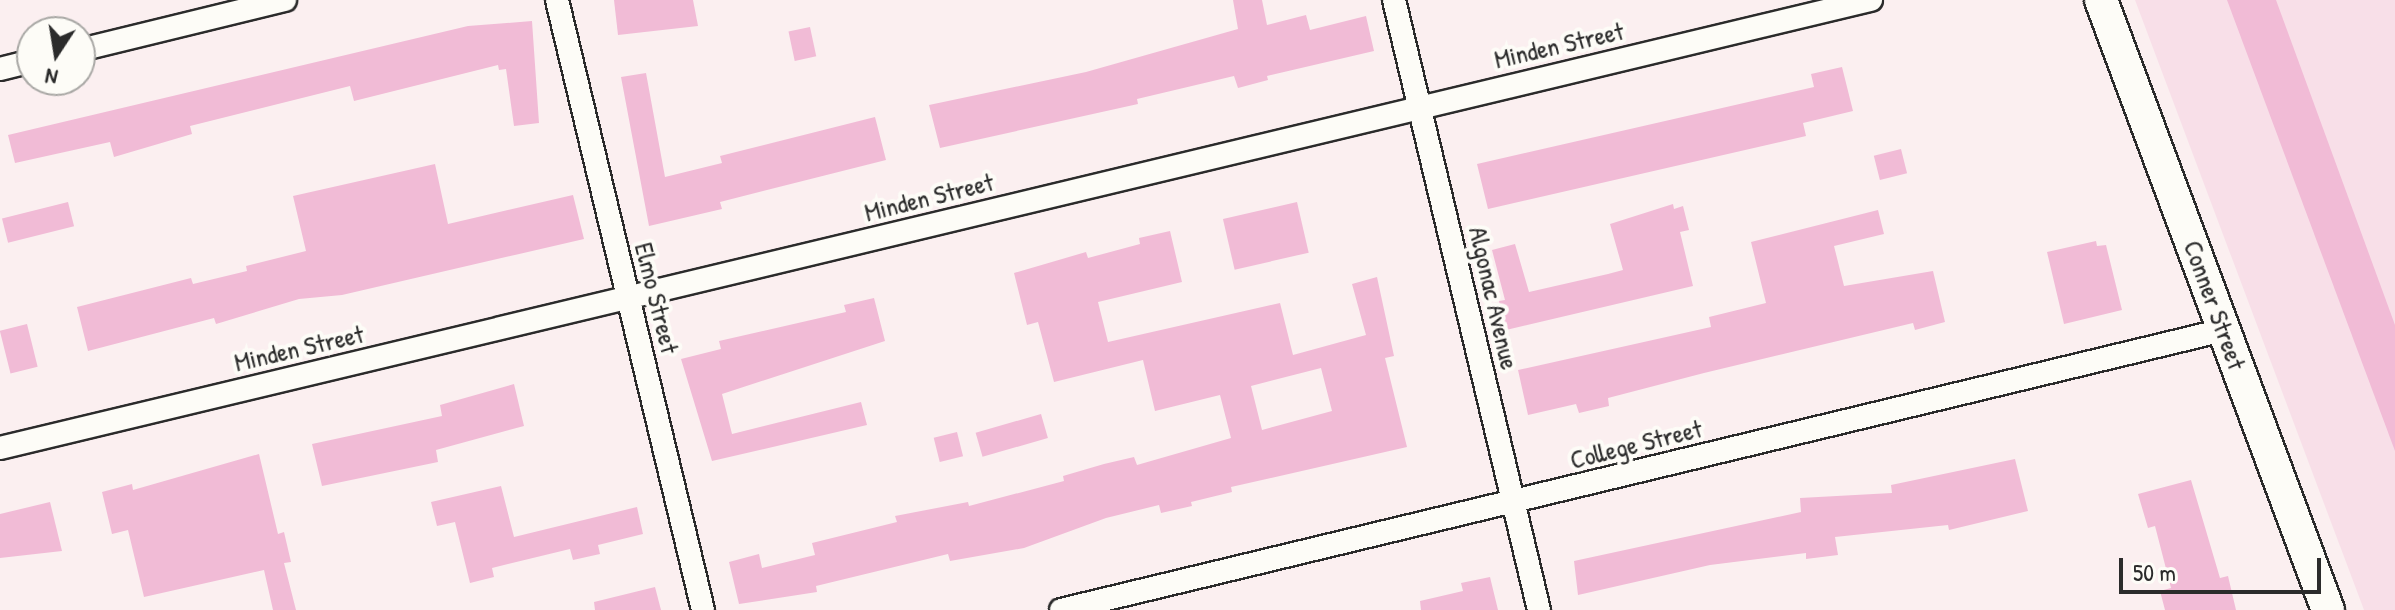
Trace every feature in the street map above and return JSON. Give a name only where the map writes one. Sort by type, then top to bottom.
[{"type":"main road","name":"Conner Street","points":[[2101,0],[2328,610]]},
{"type":"street","points":[[96,46],[285,0]]},
{"type":"street","name":"Elmo Street","points":[[557,0],[703,610]]},
{"type":"street","name":"Algonac Avenue","points":[[1394,0],[1539,610]]},
{"type":"street","name":"Minden Street","points":[[0,448],[1871,0]]},
{"type":"street","name":"College Street","points":[[1061,610],[2224,330]]},
{"type":"shaded area","points":[[2135,0],[2395,0],[2395,610],[2364,610]]},
{"type":"building","points":[[614,0],[693,0],[698,26],[618,35]]},
{"type":"building","points":[[1233,0],[1262,0],[1267,25],[1306,15],[1310,30],[1366,16],[1374,51],[1267,76],[1268,80],[1238,88],[1234,76],[1137,99],[1138,104],[940,148],[929,105],[1086,72],[1238,29]]},
{"type":"building","points":[[2227,0],[2276,0],[2395,325],[2395,451]]},
{"type":"building","points":[[532,21],[539,123],[514,126],[506,69],[499,70],[498,65],[354,101],[350,86],[190,126],[192,134],[114,157],[110,142],[15,163],[8,135],[468,26]]},
{"type":"building","points":[[810,27],[816,56],[795,61],[788,32]]},
{"type":"building","points":[[1842,67],[1853,111],[1803,123],[1806,136],[1488,209],[1477,164],[1814,87],[1811,74]]},
{"type":"building","points":[[646,73],[665,177],[722,163],[720,156],[875,117],[886,160],[720,202],[722,209],[649,226],[621,77]]},
{"type":"building","points":[[1901,149],[1907,173],[1880,180],[1874,156]]},
{"type":"building","points":[[435,164],[448,224],[573,195],[584,239],[342,295],[299,299],[216,324],[214,318],[88,351],[77,307],[191,278],[193,284],[247,271],[246,266],[306,251],[293,196]]},
{"type":"building","points":[[68,202],[74,226],[8,243],[2,218]]},
{"type":"building","points":[[1297,202],[1309,253],[1235,270],[1223,219]]},
{"type":"building","points":[[1673,204],[1674,209],[1683,206],[1689,230],[1680,232],[1693,286],[1506,330],[1499,301],[1505,300],[1492,250],[1515,244],[1529,292],[1608,274],[1623,270],[1610,224]]},
{"type":"building","points":[[1878,210],[1884,234],[1834,246],[1844,286],[1933,271],[1945,322],[1915,330],[1913,323],[1704,373],[1608,398],[1609,406],[1579,413],[1576,404],[1528,415],[1518,370],[1711,327],[1709,317],[1766,303],[1751,242]]},
{"type":"building","points":[[1170,231],[1182,282],[1098,302],[1108,342],[1280,303],[1293,355],[1366,335],[1352,284],[1377,277],[1394,356],[1385,358],[1407,447],[1231,487],[1232,492],[1191,502],[1192,506],[1161,513],[1159,505],[1106,518],[1024,548],[950,561],[948,554],[816,586],[817,592],[739,604],[729,562],[759,554],[762,568],[815,555],[812,543],[897,522],[895,516],[968,502],[969,506],[1064,481],[1063,476],[1104,464],[1134,457],[1137,465],[1231,438],[1220,395],[1155,411],[1143,360],[1054,382],[1038,322],[1027,325],[1014,273],[1086,252],[1088,258],[1140,244],[1139,238]],"holes":[[[1321,368],[1332,411],[1262,430],[1251,386]]]},
{"type":"building","points":[[2096,241],[2097,246],[2106,245],[2122,310],[2064,324],[2047,252]]},
{"type":"building","points":[[874,298],[885,341],[722,394],[732,434],[861,402],[867,425],[712,461],[681,359],[721,349],[719,341],[846,312],[844,305]]},
{"type":"building","points":[[27,324],[38,367],[10,373],[0,331]]},
{"type":"building","points":[[514,384],[524,426],[436,450],[438,462],[322,486],[312,444],[442,416],[440,405]]},
{"type":"building","points":[[1041,414],[1048,438],[983,457],[976,433]]},
{"type":"building","points":[[957,432],[963,456],[940,462],[934,438]]},
{"type":"building","points":[[259,454],[278,534],[284,532],[291,562],[284,563],[296,610],[273,610],[264,570],[144,597],[128,530],[112,534],[102,492],[132,484],[133,490]]},
{"type":"building","points":[[2015,459],[2028,511],[1949,530],[1948,525],[1835,537],[1838,555],[1806,559],[1806,553],[1710,565],[1578,595],[1574,561],[1801,512],[1800,498],[1892,493],[1891,485]]},
{"type":"building","points":[[2191,480],[2220,578],[2228,576],[2236,610],[2165,610],[2160,591],[2171,588],[2155,526],[2148,528],[2138,494]]},
{"type":"building","points":[[501,486],[514,537],[637,507],[643,534],[598,545],[600,554],[573,560],[570,549],[492,568],[494,577],[470,583],[455,522],[437,526],[431,502]]},
{"type":"building","points":[[50,502],[62,551],[0,558],[0,514]]},
{"type":"building","points":[[1490,577],[1498,610],[1421,610],[1420,601],[1463,591],[1461,583]]},
{"type":"building","points":[[655,587],[661,610],[595,610],[594,602]]}]
